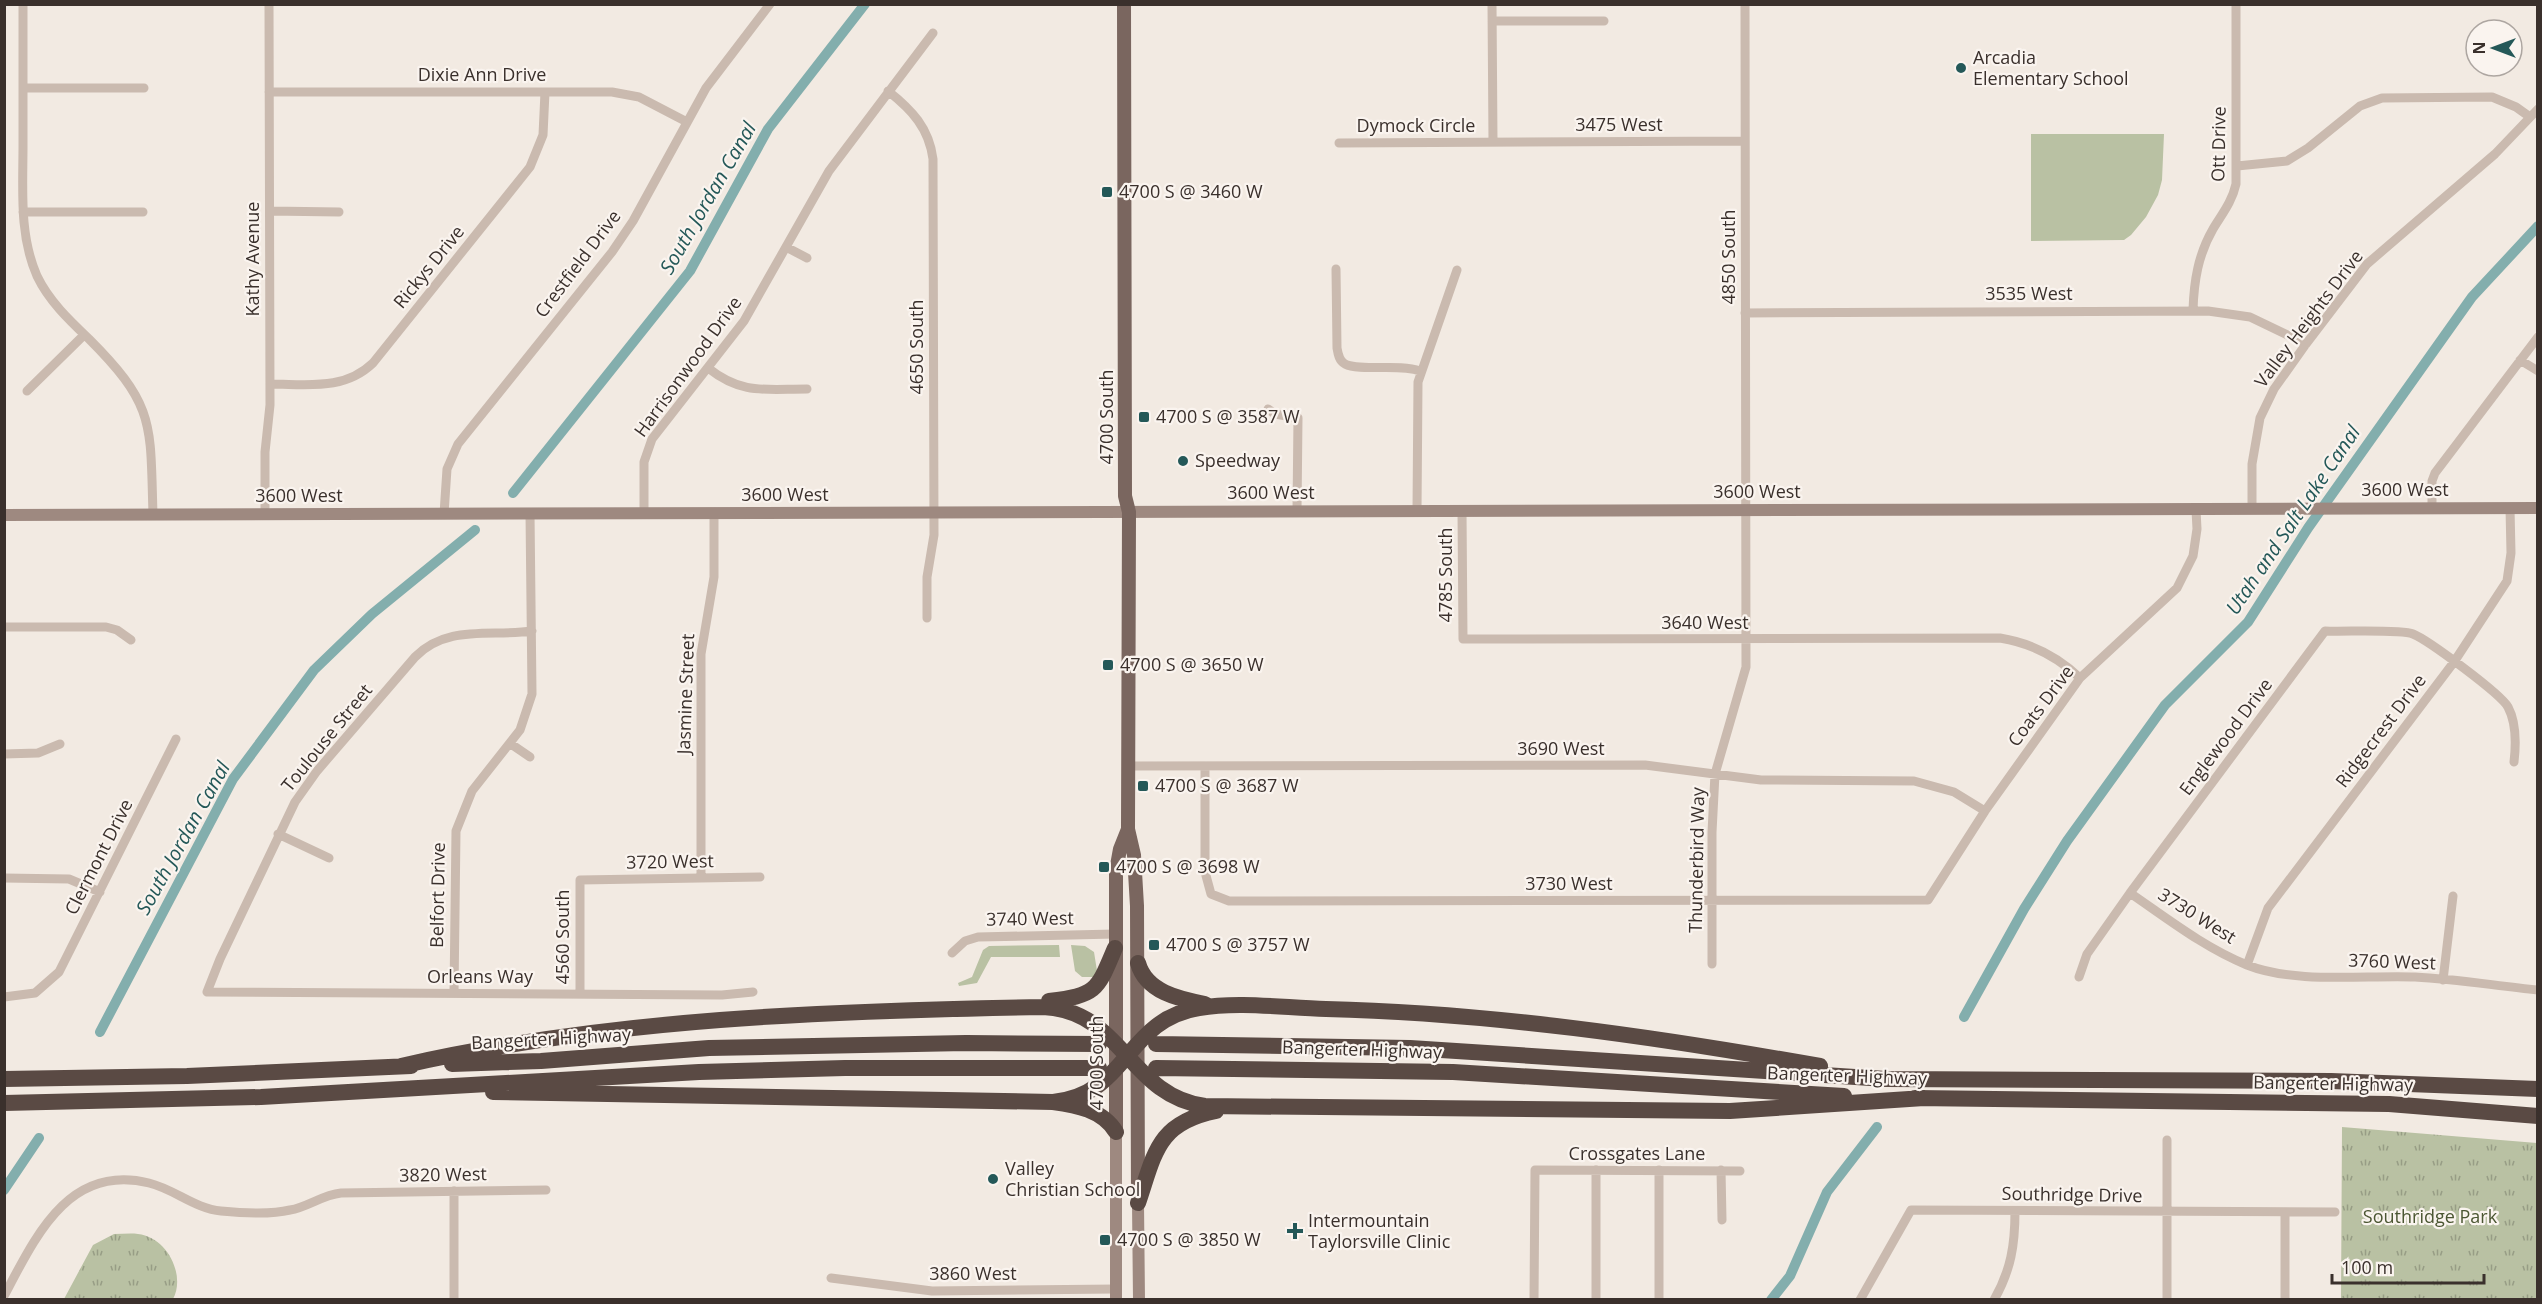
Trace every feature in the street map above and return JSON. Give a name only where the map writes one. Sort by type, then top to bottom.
[{"type":"highway","points":[[1016,1007],[1085,995],[1099,984],[1115,941]]},
{"type":"highway","points":[[1138,963],[1143,976],[1155,988],[1182,999],[1221,1006]]},
{"type":"highway","points":[[1053,1102],[1084,1095],[1100,1086],[1107,1070],[1120,1053],[1170,1016],[1191,1009],[1221,1006],[1396,1011],[1494,1019],[1672,1041],[1886,1079]]},
{"type":"highway","points":[[401,1066],[500,1046],[706,1021],[841,1011],[1053,1007],[1075,1012],[1098,1025],[1120,1053],[1159,1088],[1177,1099],[1195,1105],[1238,1108],[1730,1111],[1924,1098]]},
{"type":"highway","name":"Bangerter Highway","points":[[4,1079],[187,1076],[541,1061],[709,1048],[966,1043],[1120,1053]]},
{"type":"highway","name":"Bangerter Highway","points":[[1156,1044],[1421,1048],[1886,1079],[2331,1081],[2538,1089]]},
{"type":"highway","name":"Bangerter Highway","points":[[1156,1068],[1397,1070],[1798,1094],[1924,1098],[2389,1104],[2538,1116]]},
{"type":"highway","points":[[4,1103],[190,1100],[720,1071],[1107,1070]]},
{"type":"highway","points":[[414,1089],[574,1095],[1053,1102],[1079,1107],[1100,1115],[1116,1132]]},
{"type":"highway","points":[[1138,1203],[1158,1145],[1168,1132],[1179,1123],[1199,1116],[1238,1108]]},
{"type":"main road","name":"4700 South","points":[[1124,4],[1125,496],[1129,512],[1128,829],[1135,864],[1138,1040]]},
{"type":"main road","name":"4700 South","points":[[1128,829],[1120,849],[1116,872],[1115,941],[1120,1053],[1138,1203]]},
{"type":"main road","name":"4700 South","points":[[1107,1070],[1116,1132]]},
{"type":"street","points":[[23,4],[23,212],[27,244],[38,276],[57,306],[119,369],[143,409],[152,444],[153,514]]},
{"type":"street","name":"Kathy Avenue","points":[[265,514],[265,452],[270,384],[269,4]]},
{"type":"street","name":"Crestfield Drive","points":[[444,513],[447,469],[458,444],[612,252],[633,221],[706,88],[770,4]]},
{"type":"street","points":[[1492,4],[1493,142]]},
{"type":"street","name":"4850 South","points":[[1745,4],[1745,510]]},
{"type":"street","name":"Ott Drive","points":[[2193,310],[2198,264],[2213,229],[2233,196],[2236,165],[2236,4]]},
{"type":"street","points":[[1492,21],[1604,21]]},
{"type":"street","name":"Harrisonwood Drive","points":[[644,513],[644,470],[649,446],[744,321],[835,161],[933,33]]},
{"type":"street","points":[[23,88],[144,88]]},
{"type":"street","name":"4650 South","points":[[888,91],[917,117],[932,150],[933,547],[927,577],[927,618]]},
{"type":"street","name":"Dixie Ann Drive","points":[[269,92],[612,92],[630,94],[648,100],[687,122]]},
{"type":"street","name":"Rickys Drive","points":[[270,384],[337,384],[356,377],[373,363],[530,167],[543,135],[545,92]]},
{"type":"street","points":[[2236,165],[2287,161],[2308,148],[2360,106],[2388,97],[2492,97],[2516,107],[2530,117]]},
{"type":"street","name":"Valley Heights Drive","points":[[2252,509],[2252,464],[2260,418],[2274,389],[2360,271],[2495,154],[2538,109]]},
{"type":"street","name":"3475 West","points":[[1493,142],[1745,141]]},
{"type":"street","name":"Dymock Circle","points":[[1339,142],[1493,142]]},
{"type":"street","points":[[23,212],[143,212]]},
{"type":"street","points":[[270,212],[339,212]]},
{"type":"street","points":[[786,247],[807,258]]},
{"type":"street","points":[[1336,269],[1337,348],[1340,360],[1347,365],[1398,366],[1420,371]]},
{"type":"street","points":[[1417,511],[1417,392],[1420,371],[1457,270]]},
{"type":"street","name":"3535 West","points":[[1745,313],[2193,310],[2227,312],[2250,317],[2306,345]]},
{"type":"street","points":[[27,391],[84,335]]},
{"type":"street","points":[[2432,508],[2432,481],[2435,473],[2538,337]]},
{"type":"street","points":[[2520,360],[2538,371]]},
{"type":"street","points":[[708,368],[736,386],[807,389]]},
{"type":"street","points":[[1268,409],[1275,414],[1298,418],[1297,511]]},
{"type":"street","name":"Ridgecrest Drive","points":[[2247,965],[2268,908],[2454,662],[2507,581],[2511,554],[2510,508]]},
{"type":"street","name":"3600 West","points":[[4,515],[2538,508]]},
{"type":"street","name":"Thunderbird Way","points":[[1712,964],[1711,900],[1715,774],[1741,693],[1746,668],[1745,510]]},
{"type":"street","name":"Coats Drive","points":[[1928,900],[1985,812],[2080,678],[2177,588],[2193,556],[2197,529],[2196,510]]},
{"type":"street","name":"4785 South","points":[[1462,511],[1463,639]]},
{"type":"street","name":"Belfort Drive","points":[[454,993],[456,831],[472,791],[511,744],[528,712],[532,694],[530,513]]},
{"type":"street","name":"Jasmine Street","points":[[700,878],[700,654],[714,577],[714,513]]},
{"type":"street","points":[[4,627],[106,627],[117,630],[131,640]]},
{"type":"street","name":"Toulouse Street","points":[[207,992],[278,834],[295,802],[317,771],[425,648],[442,638],[455,635],[532,631]]},
{"type":"street","name":"Englewood Drive","points":[[2079,977],[2087,954],[2130,893],[2325,631],[2413,633],[2454,662]]},
{"type":"street","name":"3640 West","points":[[1463,639],[2000,638],[2017,641],[2050,655],[2080,678]]},
{"type":"street","points":[[2454,662],[2497,693],[2509,708],[2515,737],[2514,762]]},
{"type":"street","name":"Clermont Drive","points":[[4,997],[30,994],[46,986],[59,972],[176,739]]},
{"type":"street","points":[[4,754],[38,753],[60,744]]},
{"type":"street","points":[[511,744],[530,757]]},
{"type":"street","name":"3690 West","points":[[1129,766],[1645,765],[1777,781],[1914,781],[1954,792],[1985,812]]},
{"type":"street","name":"3730 West","points":[[1205,766],[1205,872],[1211,894],[1229,901],[1928,900]]},
{"type":"street","points":[[278,834],[329,858]]},
{"type":"street","name":"3720 West","points":[[580,880],[760,877]]},
{"type":"street","points":[[4,878],[69,879],[100,892]]},
{"type":"street","name":"4560 South","points":[[580,880],[580,994]]},
{"type":"street","name":"3730 West","points":[[2130,893],[2205,944],[2247,965]]},
{"type":"street","points":[[2443,980],[2453,896]]},
{"type":"street","name":"3740 West","points":[[952,953],[965,941],[978,937],[1115,941]]},
{"type":"street","name":"3760 West","points":[[2247,965],[2290,975],[2443,980],[2538,990]]},
{"type":"street","name":"Orleans Way","points":[[207,992],[722,995],[753,992]]},
{"type":"street","name":"4700 South","points":[[1116,1132],[1116,1294]]},
{"type":"street","points":[[2167,1140],[2167,1299]]},
{"type":"street","name":"Crossgates Lane","points":[[1534,1299],[1535,1170],[1740,1171]]},
{"type":"street","points":[[1596,1170],[1596,1299]]},
{"type":"street","points":[[1659,1170],[1659,1299]]},
{"type":"street","points":[[1721,1170],[1722,1220]]},
{"type":"street","name":"3820 West","points":[[4,1296],[48,1218],[73,1197],[106,1182],[122,1180],[150,1183],[220,1211],[289,1211],[329,1194],[341,1193],[546,1190]]},
{"type":"street","points":[[454,1191],[454,1299]]},
{"type":"street","name":"4700 South","points":[[1138,1203],[1138,1299]]},
{"type":"street","name":"Southridge Drive","points":[[1860,1299],[1911,1210],[2335,1212]]},
{"type":"street","points":[[1994,1299],[2011,1266],[2015,1211]]},
{"type":"street","points":[[2285,1213],[2285,1299]]},
{"type":"street","name":"3860 West","points":[[831,1278],[932,1291],[1116,1294]]},
{"type":"green space","points":[[2031,134],[2164,134],[2162,180],[2158,195],[2146,217],[2131,235],[2124,240],[2031,241]]},
{"type":"green space","points":[[1059,945],[1060,957],[991,957],[977,983],[959,986],[958,983],[972,977],[983,950],[989,946]]},
{"type":"green space","points":[[1071,945],[1085,946],[1094,952],[1098,977],[1082,977],[1075,971]]},
{"type":"green space","name":"Southridge Park","points":[[2342,1127],[2537,1143],[2537,1299],[2341,1299]]},
{"type":"green space","points":[[114,1234],[135,1234],[158,1242],[171,1259],[175,1269],[177,1279],[173,1299],[64,1299],[93,1245]]},
{"type":"waterway","name":"South Jordan Canal","points":[[513,493],[690,271],[768,129],[865,4]]},
{"type":"waterway","name":"Utah and Salt Lake Canal","points":[[1964,1017],[2024,909],[2067,841],[2165,705],[2248,622],[2308,528],[2472,297],[2538,226]]},
{"type":"waterway","name":"South Jordan Canal","points":[[100,1032],[233,779],[314,670],[372,614],[475,530]]},
{"type":"waterway","name":"Utah and Salt Lake Canal","points":[[1771,1300],[1790,1276],[1827,1192],[1877,1127]]},
{"type":"waterway","name":"South Jordan Canal","points":[[4,1190],[39,1138]]},
{"type":"place","name":"Arcadia Elementary School","points":[[1961,68]]},
{"type":"place","name":"4700 S @ 3460 W","points":[[1107,192]]},
{"type":"place","name":"4700 S @ 3587 W","points":[[1144,417]]},
{"type":"place","name":"Speedway","points":[[1183,461]]},
{"type":"place","name":"4700 S @ 3650 W","points":[[1108,665]]},
{"type":"place","name":"4700 S @ 3687 W","points":[[1143,786]]},
{"type":"place","name":"4700 S @ 3698 W","points":[[1104,867]]},
{"type":"place","name":"4700 S @ 3757 W","points":[[1154,945]]},
{"type":"place","name":"Valley Christian School","points":[[993,1179]]},
{"type":"place","name":"Intermountain Taylorsville Clinic","points":[[1295,1231]]},
{"type":"place","name":"4700 S @ 3850 W","points":[[1105,1240]]}]
